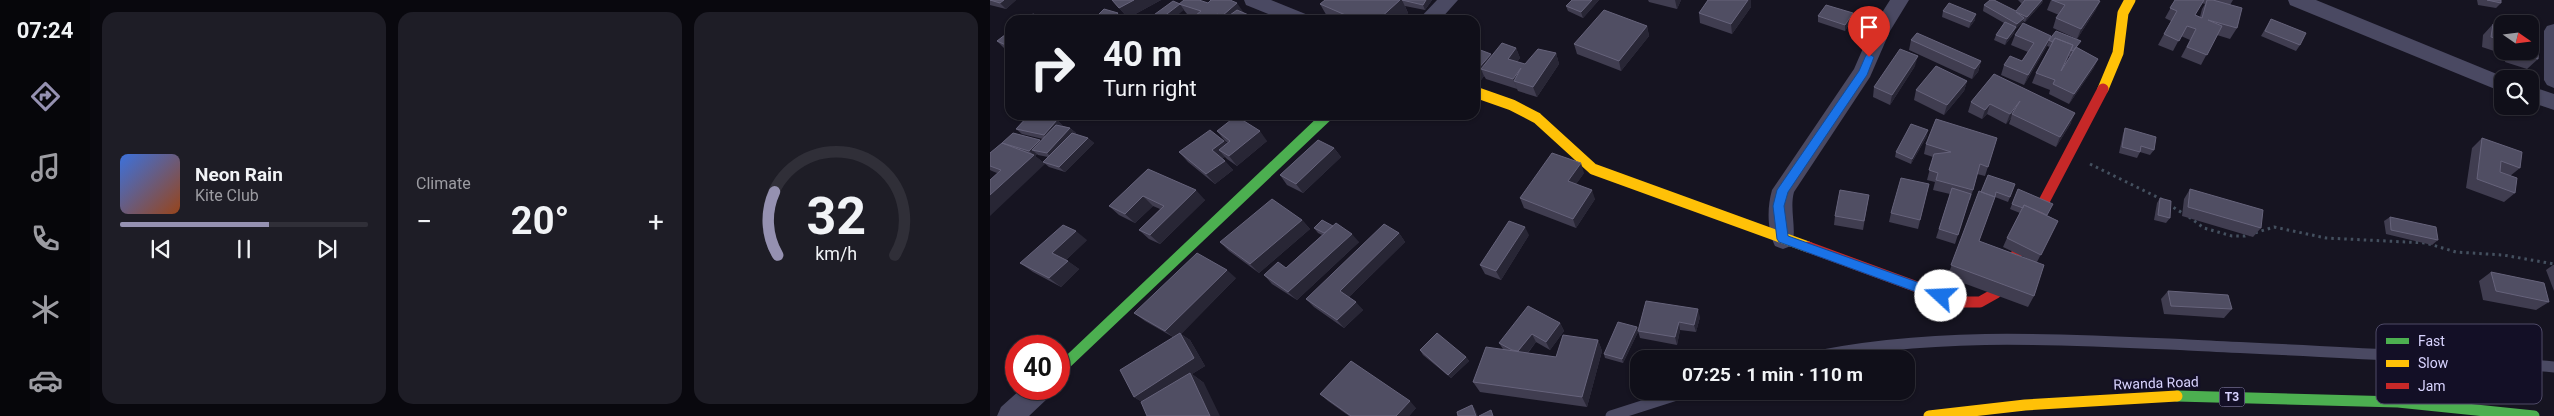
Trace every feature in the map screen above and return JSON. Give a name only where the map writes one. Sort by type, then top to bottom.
[{"type":"main road","points":[[1480,94],[1528,113],[1554,130],[1576,158],[1593,169],[1958,302],[1980,302],[1996,293],[2110,75],[2118,52],[2123,13],[2130,0]]},
{"type":"main road","points":[[1070,360],[1323,120]]},
{"type":"main road","name":"Rwanda Road","points":[[1929,416],[2024,405],[2180,396],[2534,416]]},
{"type":"street","points":[[1253,0],[1289,15]]},
{"type":"street","points":[[1433,15],[1449,0]]},
{"type":"street","points":[[1783,239],[1779,206],[1783,190],[1863,72],[1881,30],[1900,0]]},
{"type":"street","points":[[2298,0],[2348,19],[2424,54],[2494,81]]},
{"type":"street","points":[[2554,32],[2554,80]]},
{"type":"street","points":[[2539,97],[2554,102]]},
{"type":"street","points":[[1010,416],[1027,400]]},
{"type":"lane","points":[[1847,350],[1980,339],[2055,339],[2376,354]]},
{"type":"lane","points":[[1611,416],[1661,400]]},
{"type":"path","points":[[2070,154],[2155,195],[2204,228],[2219,234],[2244,236],[2274,227],[2326,238],[2426,243],[2456,252],[2503,255],[2554,264]]},
{"type":"building","points":[[990,0],[1004,0],[1000,3]]},
{"type":"building","points":[[1112,0],[1134,0],[1119,8]]},
{"type":"building","points":[[1184,0],[1199,0],[1208,3],[1211,0],[1230,0],[1237,3],[1223,15],[1196,15],[1201,11],[1179,4]]},
{"type":"building","points":[[1325,0],[1400,0],[1384,15],[1345,15],[1320,4]]},
{"type":"building","points":[[1402,0],[1426,0],[1423,5]]},
{"type":"building","points":[[1572,0],[1592,0],[1581,12],[1566,6]]},
{"type":"building","points":[[1708,0],[1748,0],[1731,24],[1699,13]]},
{"type":"building","points":[[1990,0],[1994,0],[2016,11],[2025,0],[2042,0],[2027,17],[2016,12],[2024,18],[2017,24],[1984,5]]},
{"type":"building","points":[[2052,0],[2100,1],[2081,29],[2056,18],[2065,5]]},
{"type":"building","points":[[2175,0],[2204,0],[2195,15],[2202,18],[2207,0],[2242,8],[2237,28],[2208,20],[2222,26],[2207,55],[2187,47],[2196,29],[2187,26],[2179,41],[2164,34],[2177,11],[2170,8]]},
{"type":"building","points":[[2487,0],[2501,0],[2501,3]]},
{"type":"building","points":[[1173,1],[1180,4],[1166,15],[1154,15]]},
{"type":"building","points":[[1949,3],[1976,14],[1971,22],[1943,11]]},
{"type":"building","points":[[1826,5],[1853,13],[1845,25],[1818,16]]},
{"type":"building","points":[[1104,9],[1118,13],[1116,15],[1098,15]]},
{"type":"building","points":[[1237,10],[1249,15],[1230,15]]},
{"type":"building","points":[[1604,10],[1647,26],[1619,61],[1574,44]]},
{"type":"building","points":[[2271,19],[2306,33],[2300,45],[2265,31]]},
{"type":"building","points":[[2005,22],[2016,27],[2007,39],[1996,35]]},
{"type":"building","points":[[2023,23],[2051,36],[2028,75],[2004,65],[2010,56],[2022,61],[2034,43],[2015,35]]},
{"type":"building","points":[[2493,24],[2494,38],[2491,37]]},
{"type":"building","points":[[2056,31],[2081,41],[2073,51],[2071,50],[2073,45],[2055,38],[2052,42],[2049,40]]},
{"type":"building","points":[[1917,33],[1981,61],[1975,69],[1911,40]]},
{"type":"building","points":[[1005,35],[1005,45],[997,41]]},
{"type":"building","points":[[2055,38],[2073,45],[2061,71],[2076,47],[2098,59],[2074,94],[2053,84],[2055,80],[2036,73]]},
{"type":"building","points":[[1502,43],[1516,48],[1508,59],[1525,64],[1538,49],[1556,53],[1533,87],[1514,81],[1521,68],[1513,79],[1481,69]]},
{"type":"building","points":[[1900,49],[1918,56],[1892,95],[1874,87]]},
{"type":"building","points":[[1480,50],[1491,54],[1480,67]]},
{"type":"building","points":[[1936,66],[1967,81],[1947,105],[1916,90]]},
{"type":"building","points":[[1994,74],[2075,113],[2060,137],[2012,114],[2020,101],[2010,114],[1990,104],[1985,110],[1971,102]]},
{"type":"building","points":[[1936,119],[1997,138],[1988,167],[1980,164],[1973,190],[1936,180],[1938,173],[1929,170],[1934,154],[1951,152],[1926,144]]},
{"type":"building","points":[[1024,120],[1057,120],[1044,135],[1016,129]]},
{"type":"building","points":[[1231,120],[1242,120],[1260,131],[1229,156],[1219,150],[1230,141],[1217,131]]},
{"type":"building","points":[[1911,124],[1928,130],[1912,159],[1896,152]]},
{"type":"building","points":[[1056,125],[1070,128],[1047,153],[1032,150]]},
{"type":"building","points":[[2125,128],[2156,137],[2154,150],[2141,146],[2140,152],[2122,147]]},
{"type":"building","points":[[1210,130],[1224,141],[1212,150],[1225,161],[1206,174],[1179,152]]},
{"type":"building","points":[[1013,133],[1040,140],[1029,151],[1002,143]]},
{"type":"building","points":[[1072,133],[1088,138],[1059,167],[1043,162]]},
{"type":"building","points":[[2482,138],[2522,152],[2520,168],[2501,161],[2500,172],[2517,178],[2515,193],[2477,179]]},
{"type":"building","points":[[1318,140],[1334,148],[1296,184],[1280,175]]},
{"type":"building","points":[[1002,143],[1034,155],[990,195],[990,180],[1001,170],[990,166],[990,153]]},
{"type":"building","points":[[1552,153],[1581,163],[1568,181],[1592,190],[1573,219],[1520,198]]},
{"type":"building","points":[[1148,169],[1196,190],[1150,235],[1139,230],[1164,206],[1143,196],[1125,214],[1109,206]]},
{"type":"building","points":[[1988,175],[2015,184],[2010,197],[1996,192],[1995,197],[1981,192]]},
{"type":"building","points":[[1901,178],[1929,184],[1920,220],[1891,213]]},
{"type":"building","points":[[1952,188],[1971,194],[1958,235],[1939,229]]},
{"type":"building","points":[[2018,189],[2053,204],[2047,215],[2024,205],[2023,208],[2012,204]]},
{"type":"building","points":[[2190,189],[2263,210],[2261,228],[2188,207]]},
{"type":"building","points":[[1840,190],[1869,195],[1864,221],[1835,216]]},
{"type":"building","points":[[1979,191],[1995,197],[1979,241],[2044,265],[2034,296],[1951,265]]},
{"type":"building","points":[[2160,198],[2171,201],[2170,218],[2158,215]]},
{"type":"building","points":[[1272,199],[1302,220],[1250,264],[1220,242]]},
{"type":"building","points":[[2024,205],[2058,221],[2041,255],[2007,238]]},
{"type":"building","points":[[2390,217],[2436,227],[2438,240],[2391,230]]},
{"type":"building","points":[[1322,220],[1333,226],[1324,233],[1314,228]]},
{"type":"building","points":[[1509,221],[1525,227],[1496,271],[1480,265]]},
{"type":"building","points":[[1336,223],[1352,234],[1288,292],[1264,275],[1278,262],[1286,268]]},
{"type":"building","points":[[1384,224],[1399,233],[1340,291],[1356,302],[1337,320],[1306,299]]},
{"type":"building","points":[[1063,225],[1076,231],[1052,253],[1068,261],[1049,278],[1020,263]]},
{"type":"building","points":[[1197,253],[1227,270],[1165,331],[1134,313]]},
{"type":"building","points":[[2491,272],[2544,283],[2549,302],[2496,291]]},
{"type":"building","points":[[2168,291],[2228,295],[2232,309],[2171,306]]},
{"type":"building","points":[[1646,301],[1698,309],[1694,325],[1679,322],[1675,337],[1638,331]]},
{"type":"building","points":[[1528,306],[1560,323],[1546,342],[1532,334],[1518,351],[1499,343]]},
{"type":"building","points":[[1618,322],[1637,327],[1622,359],[1604,354]]},
{"type":"building","points":[[1180,333],[1194,358],[1134,397],[1120,370]]},
{"type":"building","points":[[1437,333],[1466,357],[1448,375],[1420,350]]},
{"type":"building","points":[[1563,335],[1598,340],[1582,397],[1473,382],[1486,347],[1556,357]]},
{"type":"building","points":[[1351,361],[1410,401],[1396,416],[1351,416],[1320,394]]},
{"type":"building","points":[[1190,373],[1210,416],[1147,416],[1141,402]]},
{"type":"building","points":[[1472,405],[1476,416],[1458,416],[1457,412]]},
{"type":"building","points":[[1491,410],[1493,416],[1479,416]]},
{"type":"traffic: fast","points":[[1070,360],[1323,120]]},
{"type":"traffic: fast","points":[[2177,396],[2376,401]]},
{"type":"traffic: fast","points":[[2417,404],[2534,416]]},
{"type":"traffic: slow","points":[[2103,89],[2118,53],[2123,13],[2130,0]]},
{"type":"traffic: slow","points":[[1480,94],[1512,105],[1537,118],[1558,135],[1593,169],[1808,247]]},
{"type":"traffic: slow","points":[[1929,416],[2025,405],[2177,396]]},
{"type":"traffic: jam","points":[[1808,247],[1958,302],[1980,302],[1996,293],[2103,89]]},
{"type":"route","points":[[1869,57],[1863,72],[1783,190],[1779,206],[1779,217],[1783,239],[1941,296]]}]
